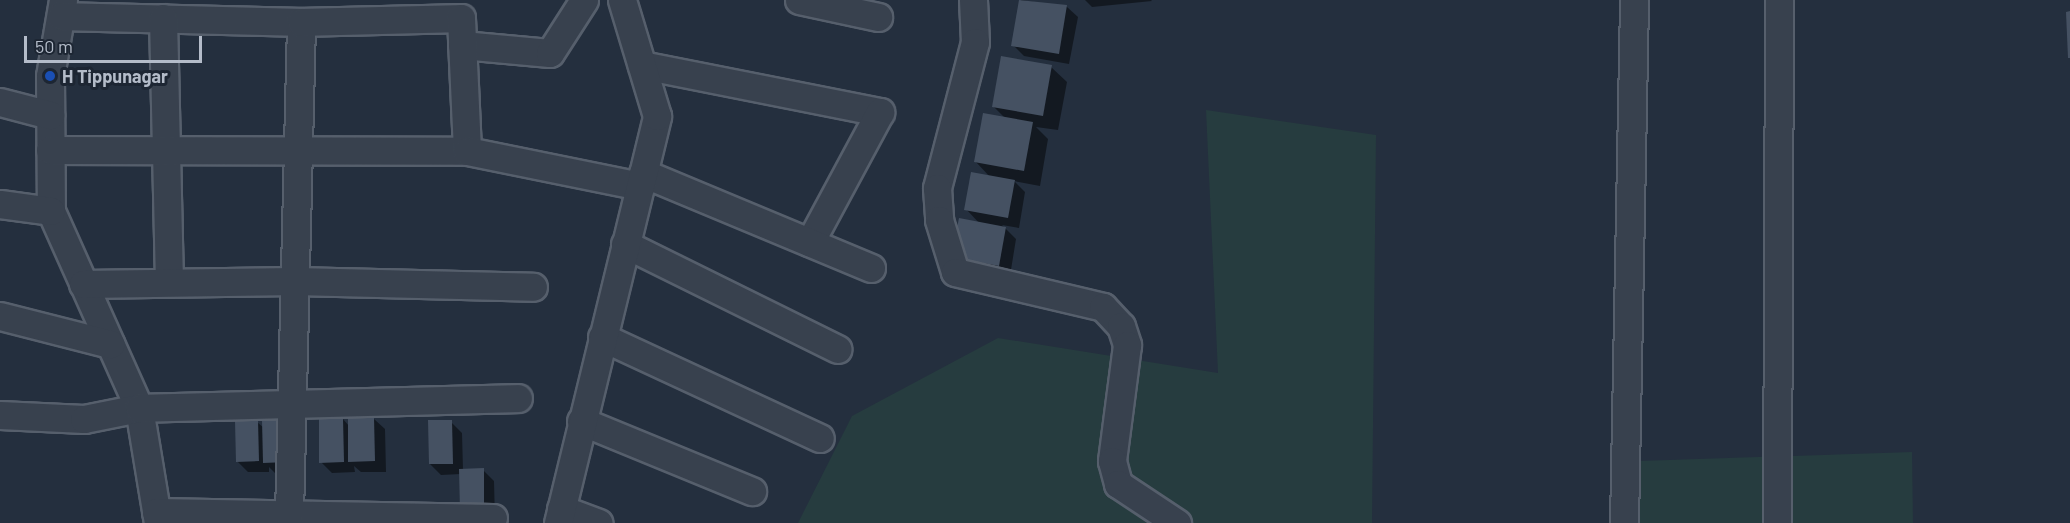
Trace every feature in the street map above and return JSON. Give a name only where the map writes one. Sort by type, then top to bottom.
[{"type":"street","points":[[462,45],[550,53],[584,0]]},
{"type":"street","points":[[599,523],[560,516],[581,421],[657,116],[622,0]]},
{"type":"street","points":[[799,0],[878,17]]},
{"type":"street","points":[[973,0],[975,42],[938,188],[939,220],[955,272],[1103,307],[1121,326],[1127,345],[1112,462],[1118,484],[1177,523]]},
{"type":"street","points":[[1624,523],[1634,0]]},
{"type":"street","points":[[1777,523],[1779,0]]},
{"type":"street","points":[[466,151],[461,18],[301,22],[163,18],[62,8],[50,76],[51,211],[139,408],[157,518],[289,515],[494,518]]},
{"type":"street","points":[[163,18],[169,282]]},
{"type":"street","points":[[289,515],[301,22]]},
{"type":"street","points":[[642,65],[880,112],[810,242]]},
{"type":"street","points":[[0,102],[50,116]]},
{"type":"street","points":[[50,150],[466,151],[642,179],[810,242],[871,268]]},
{"type":"street","points":[[0,204],[51,211]]},
{"type":"street","points":[[625,244],[837,349]]},
{"type":"street","points":[[83,284],[295,281],[533,287]]},
{"type":"street","points":[[0,316],[110,344]]},
{"type":"street","points":[[602,337],[820,438]]},
{"type":"street","points":[[0,415],[84,419],[139,408],[292,401],[518,398]]},
{"type":"street","points":[[581,421],[752,491]]},
{"type":"green space","points":[[1206,110],[1376,135],[1372,523],[798,523],[852,416],[998,338],[1218,373]]},
{"type":"green space","points":[[1912,452],[1913,523],[1637,523],[1639,461]]},
{"type":"building","points":[[1019,0],[1067,5],[1059,54],[1011,46]]},
{"type":"building","points":[[2070,11],[2070,58],[2068,58],[2066,12]]},
{"type":"building","points":[[1001,56],[1052,65],[1043,116],[992,107]]},
{"type":"building","points":[[983,113],[1033,122],[1024,171],[974,162]]},
{"type":"building","points":[[971,172],[1015,180],[1008,218],[964,210]]},
{"type":"building","points":[[959,218],[1006,227],[999,266],[951,257]]},
{"type":"building","points":[[374,417],[375,461],[348,462],[348,418]]},
{"type":"building","points":[[319,418],[343,418],[344,462],[319,463]]},
{"type":"building","points":[[286,419],[288,462],[263,463],[262,420]]},
{"type":"building","points":[[258,420],[259,461],[236,462],[235,421]]},
{"type":"building","points":[[428,420],[452,420],[453,464],[429,464]]},
{"type":"building","points":[[484,468],[484,510],[460,510],[459,469]]},
{"type":"place","name":"H Tippunagar","points":[[50,76]]}]
